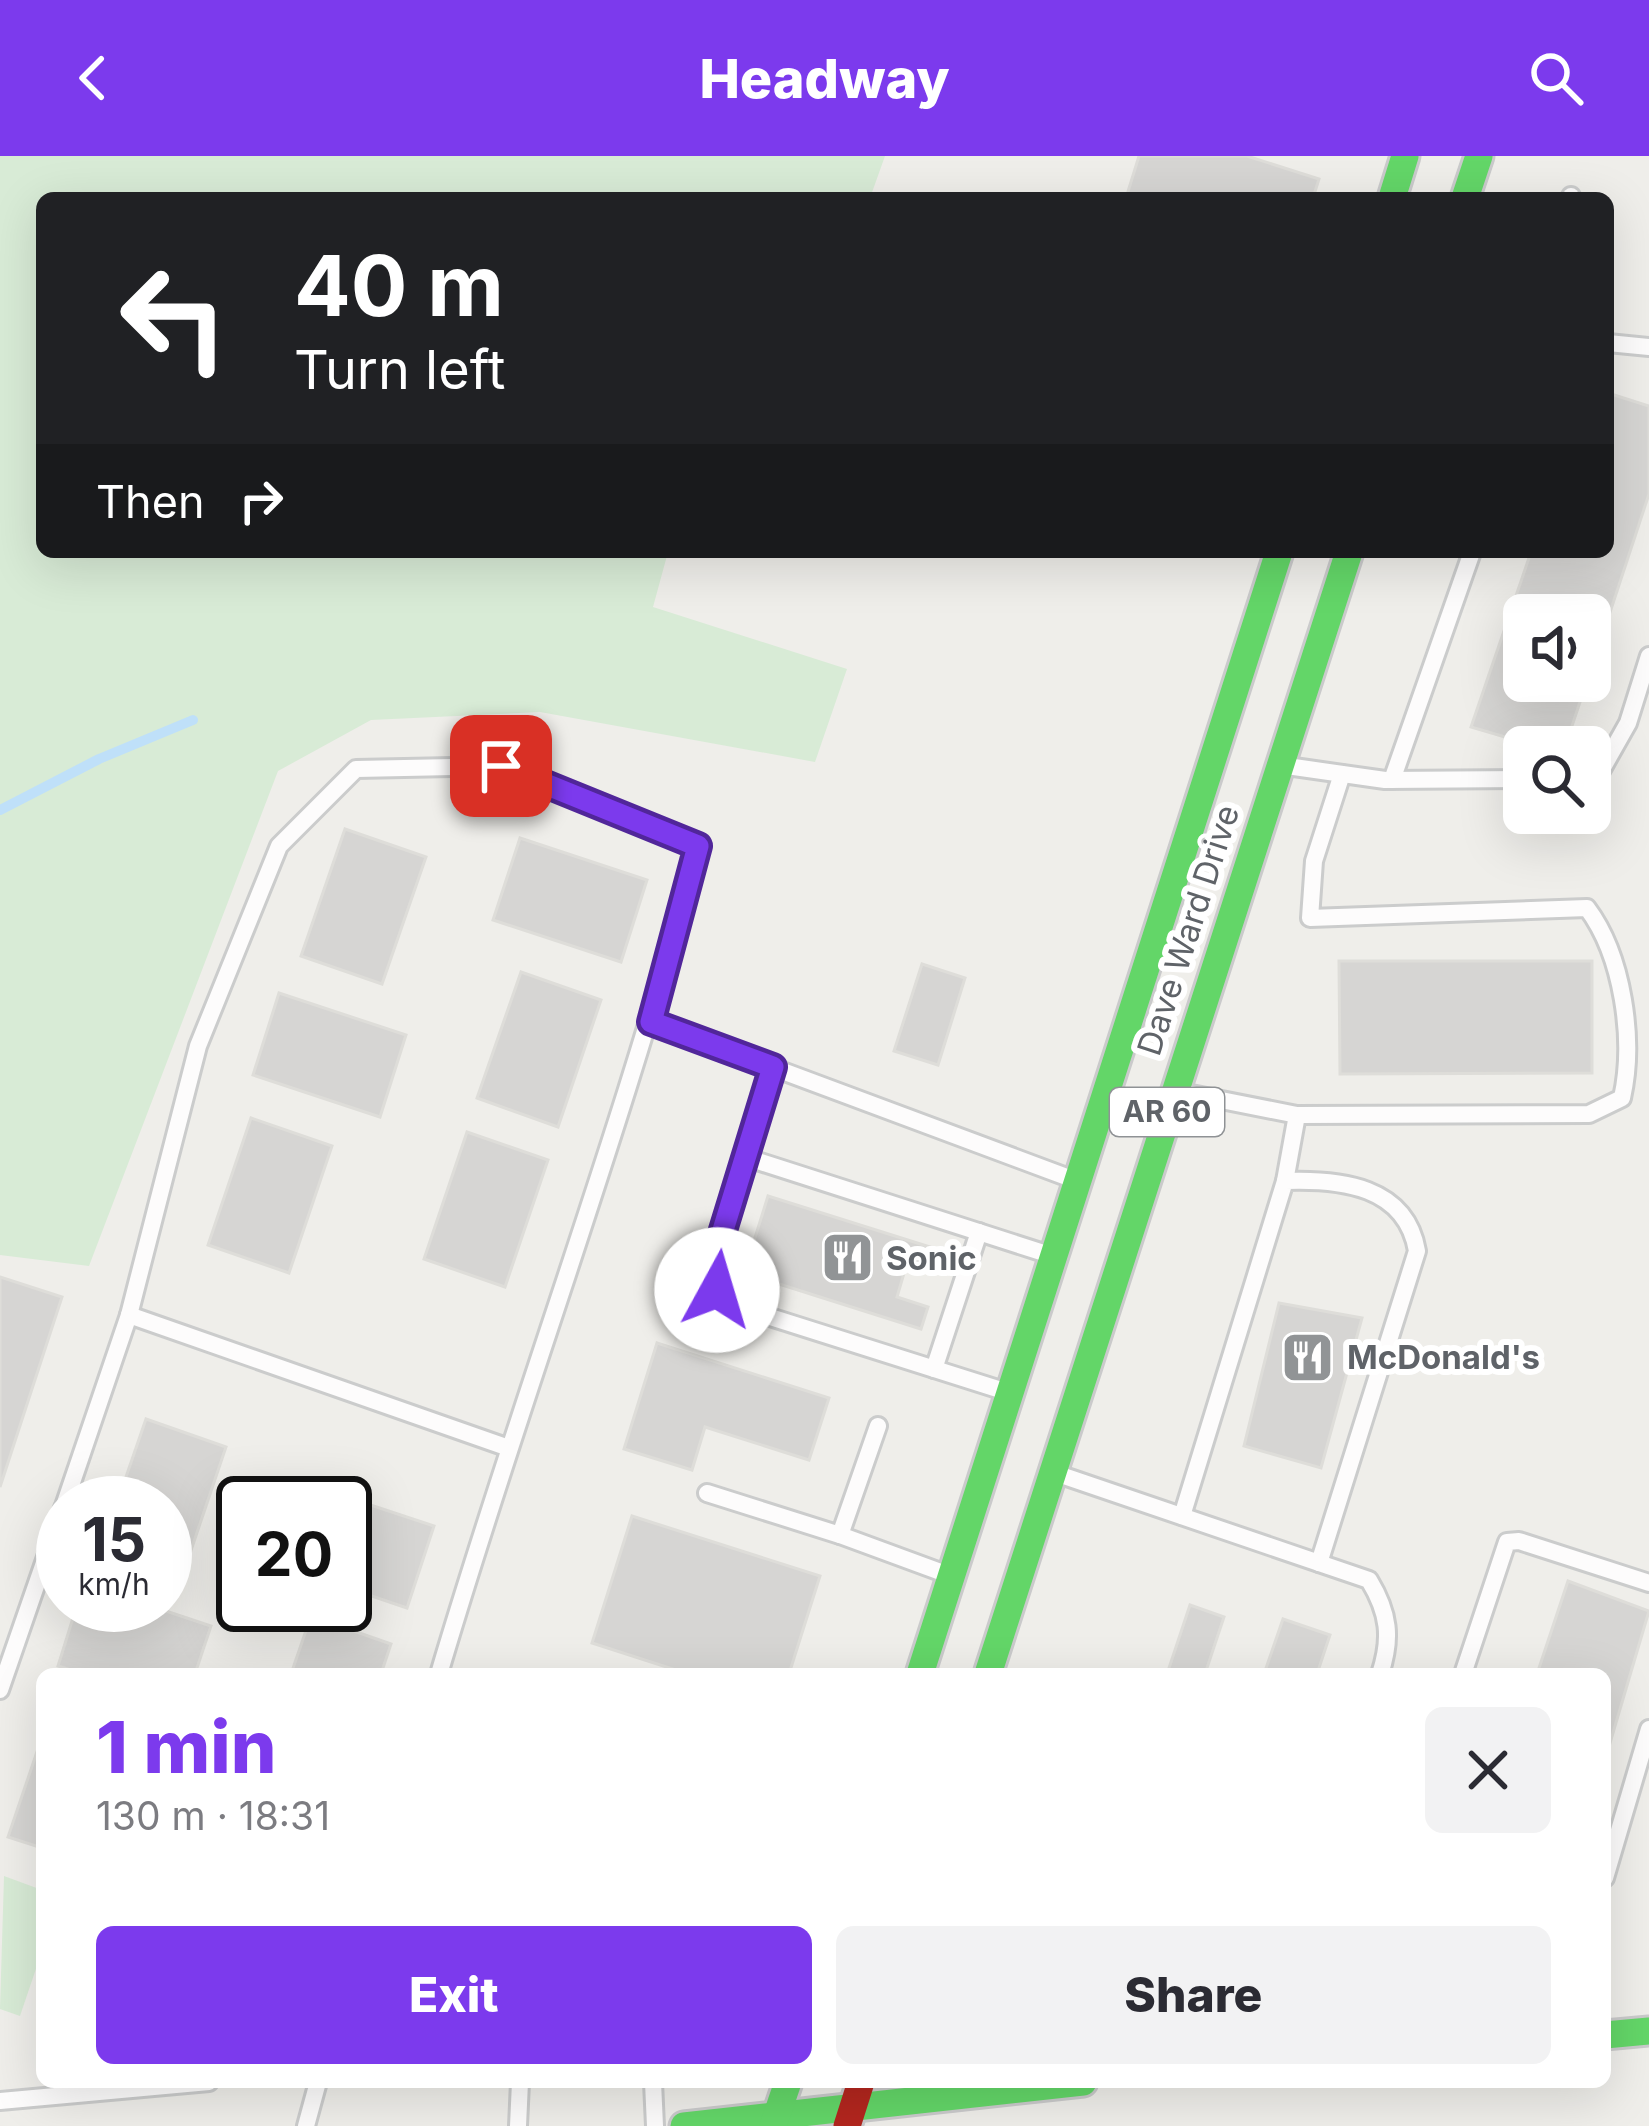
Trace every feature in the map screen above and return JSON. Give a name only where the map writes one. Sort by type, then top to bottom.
[{"type":"main road","points":[[1394,192],[1405,156]]},
{"type":"main road","points":[[1467,192],[1478,156]]},
{"type":"main road","name":"Dave Ward Drive","points":[[922,1668],[1277,558]]},
{"type":"main road","name":"Dave Ward Drive","points":[[990,1668],[1347,558]]},
{"type":"main road","points":[[1611,2034],[1649,2030]]},
{"type":"main road","points":[[775,2120],[786,2088]]},
{"type":"main road","points":[[685,2126],[775,2120],[853,2105],[1023,2088]]},
{"type":"lane","points":[[1614,344],[1649,347]]},
{"type":"lane","points":[[1392,780],[1470,558]]},
{"type":"lane","points":[[1611,753],[1628,723],[1649,656]]},
{"type":"lane","points":[[1280,765],[1392,780],[1503,779]]},
{"type":"lane","points":[[74,1476],[130,1315],[198,1046],[279,846],[356,769],[501,766],[698,846],[651,1022],[506,1447],[441,1668]]},
{"type":"lane","points":[[1174,1090],[1298,1114],[1589,1114],[1622,1099],[1630,1061],[1607,935],[1587,908],[1310,918],[1313,861],[1342,774]]},
{"type":"lane","points":[[651,1022],[1078,1181]]},
{"type":"lane","points":[[773,1067],[712,1266],[717,1290],[729,1304],[1010,1393]]},
{"type":"lane","points":[[1182,1516],[1285,1181],[1298,1114]]},
{"type":"lane","points":[[746,1157],[1054,1256]]},
{"type":"lane","points":[[1285,1181],[1352,1186],[1386,1198],[1412,1223],[1417,1251],[1319,1563]]},
{"type":"lane","points":[[934,1369],[980,1232]]},
{"type":"lane","points":[[130,1315],[506,1447]]},
{"type":"lane","points":[[840,1535],[878,1426]]},
{"type":"lane","points":[[1052,1472],[1369,1580],[1381,1600],[1389,1648],[1381,1668]]},
{"type":"lane","points":[[707,1493],[951,1576]]},
{"type":"lane","points":[[1465,1668],[1507,1542],[1520,1540],[1649,1583]]},
{"type":"lane","points":[[0,1690],[36,1586]]},
{"type":"lane","points":[[1611,1858],[1649,1729]]},
{"type":"lane","points":[[0,2101],[143,2088]]},
{"type":"lane","points":[[306,2126],[316,2088]]},
{"type":"lane","points":[[518,2126],[520,2088]]},
{"type":"lane","points":[[652,2088],[655,2126]]},
{"type":"green space","points":[[0,156],[885,156],[872,192],[36,192],[36,558],[666,558],[653,607],[847,669],[815,762],[540,712],[371,720],[278,771],[89,1266],[0,1255]]},
{"type":"green space","points":[[4,1876],[36,1888],[36,1969],[20,2016],[0,2009]]},
{"type":"building","points":[[1139,156],[1247,156],[1319,179],[1315,192],[1128,192]]},
{"type":"building","points":[[1614,395],[1649,406],[1649,494],[1611,609],[1611,594],[1517,594],[1529,558],[1614,558]]},
{"type":"building","points":[[1503,634],[1503,702],[1580,702],[1572,726],[1503,726],[1503,736],[1471,727]]},
{"type":"building","points":[[345,829],[426,857],[382,984],[301,956]]},
{"type":"building","points":[[520,838],[647,880],[621,962],[493,920]]},
{"type":"building","points":[[1339,961],[1592,961],[1592,1073],[1340,1074]]},
{"type":"building","points":[[922,964],[965,978],[938,1065],[894,1051]]},
{"type":"building","points":[[521,972],[601,1000],[558,1127],[477,1098]]},
{"type":"building","points":[[279,993],[406,1035],[380,1117],[253,1075]]},
{"type":"building","points":[[251,1118],[332,1146],[289,1273],[208,1245]]},
{"type":"building","points":[[467,1132],[548,1160],[505,1287],[424,1259]]},
{"type":"building","name":"Sonic","points":[[768,1196],[946,1252],[940,1273],[907,1263],[897,1297],[928,1307],[921,1329],[744,1273]]},
{"type":"building","points":[[0,1277],[62,1297],[0,1487]]},
{"type":"building","name":"McDonald's","points":[[1279,1303],[1362,1318],[1321,1468],[1244,1446]]},
{"type":"building","points":[[657,1343],[829,1398],[809,1460],[705,1427],[692,1470],[624,1449]]},
{"type":"building","points":[[146,1419],[226,1447],[192,1547],[192,1476],[126,1476]]},
{"type":"building","points":[[372,1505],[434,1526],[407,1608],[372,1596]]},
{"type":"building","points":[[632,1516],[820,1576],[791,1668],[669,1668],[592,1643]]},
{"type":"building","points":[[1568,1581],[1649,1611],[1611,1740],[1611,1668],[1539,1668]]},
{"type":"building","points":[[1190,1605],[1224,1617],[1207,1668],[1169,1668]]},
{"type":"building","points":[[1283,1619],[1330,1635],[1319,1668],[1266,1668]]},
{"type":"building","points":[[192,1620],[211,1626],[197,1668],[58,1666],[69,1632],[192,1632]]},
{"type":"building","points":[[305,1632],[357,1632],[391,1644],[383,1668],[293,1668]]},
{"type":"building","points":[[36,1755],[36,1846],[8,1837]]},
{"type":"waterway","points":[[0,810],[99,759],[193,720]]},
{"type":"traffic: fast","points":[[1394,192],[1405,156]]},
{"type":"traffic: fast","points":[[1467,192],[1479,156]]},
{"type":"traffic: fast","points":[[922,1668],[1277,558]]},
{"type":"traffic: fast","points":[[990,1668],[1347,558]]},
{"type":"traffic: fast","points":[[1611,2034],[1649,2031]]},
{"type":"traffic: fast","points":[[773,2126],[786,2088]]},
{"type":"traffic: fast","points":[[684,2126],[1029,2088]]},
{"type":"traffic: jam","points":[[847,2126],[859,2088]]},
{"type":"place","name":"Sonic","points":[[847,1258]]},
{"type":"place","name":"McDonald's","points":[[1308,1357]]},
{"type":"route","points":[[501,766],[698,846],[651,1022],[773,1067],[712,1266],[717,1290]]}]
